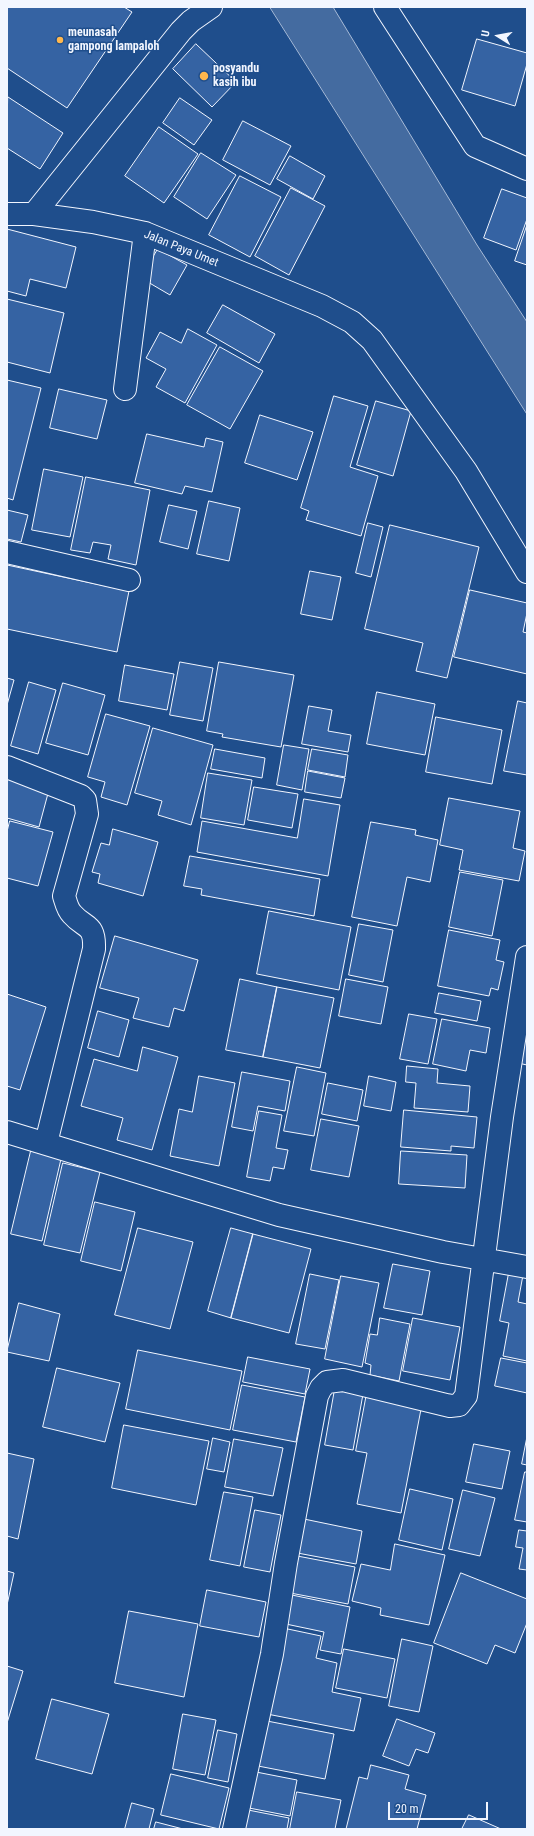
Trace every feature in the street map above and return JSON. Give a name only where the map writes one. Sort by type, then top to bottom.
[{"type":"street","points":[[34,214],[181,31],[191,21],[211,7]]},
{"type":"street","points":[[384,7],[475,146],[527,169]]},
{"type":"street","name":"Jalan Paya Umet","points":[[7,214],[34,214],[93,222],[145,233],[322,306],[352,322],[372,340],[466,471],[527,572]]},
{"type":"street","points":[[125,389],[145,233]]},
{"type":"street","points":[[7,552],[129,580]]},
{"type":"street","points":[[7,768],[81,796],[85,800],[87,814],[64,896],[67,908],[72,915],[87,925],[91,930],[94,939],[94,949],[46,1143]]},
{"type":"street","points":[[234,1829],[272,1654],[286,1562],[317,1396],[321,1388],[327,1382],[343,1380],[450,1406],[459,1405],[466,1396],[485,1260],[502,1117],[527,957]]},
{"type":"street","points":[[7,1132],[279,1215],[443,1252],[527,1267]]},
{"type":"water","points":[[270,7],[333,7],[477,245],[527,322],[527,414]]},
{"type":"building","name":"meunasah gampong lampaloh","points":[[7,7],[124,7],[132,12],[67,108],[7,68]]},
{"type":"building","points":[[477,39],[527,53],[527,64],[515,106],[462,90]]},
{"type":"building","name":"posyandu kasih ibu","points":[[196,44],[236,82],[212,107],[173,69]]},
{"type":"building","points":[[8,97],[63,133],[40,169],[7,148]]},
{"type":"building","points":[[180,98],[212,120],[194,145],[163,123]]},
{"type":"building","points":[[243,121],[291,146],[270,185],[223,160]]},
{"type":"building","points":[[159,127],[198,154],[164,203],[125,176]]},
{"type":"building","points":[[201,153],[236,175],[207,219],[174,197]]},
{"type":"building","points":[[290,156],[325,176],[313,199],[277,179]]},
{"type":"building","points":[[240,176],[281,197],[250,257],[209,235]]},
{"type":"building","points":[[291,188],[325,206],[289,275],[255,256]]},
{"type":"building","points":[[502,189],[527,198],[527,219],[516,250],[484,238]]},
{"type":"building","points":[[527,225],[527,265],[515,261]]},
{"type":"building","points":[[7,229],[76,247],[66,288],[30,279],[26,296],[7,291]]},
{"type":"building","points":[[158,249],[187,265],[170,295],[141,278]]},
{"type":"building","points":[[7,299],[64,313],[50,373],[7,362]]},
{"type":"building","points":[[223,305],[275,334],[259,363],[207,333]]},
{"type":"building","points":[[188,329],[217,345],[185,403],[156,387],[166,369],[146,358],[160,332],[181,343]]},
{"type":"building","points":[[220,347],[263,371],[230,429],[187,405]]},
{"type":"building","points":[[7,380],[41,388],[13,500],[7,498]]},
{"type":"building","points":[[59,389],[107,400],[97,439],[50,428]]},
{"type":"building","points":[[334,396],[368,406],[350,467],[378,476],[361,536],[306,520],[309,511],[301,508]]},
{"type":"building","points":[[376,401],[411,411],[393,476],[357,465]]},
{"type":"building","points":[[260,415],[313,432],[297,480],[245,463]]},
{"type":"building","points":[[147,434],[204,447],[206,438],[223,442],[212,492],[185,486],[182,494],[135,483]]},
{"type":"building","points":[[44,469],[83,477],[70,537],[32,530]]},
{"type":"building","points":[[86,477],[150,490],[136,565],[108,559],[111,545],[93,542],[90,553],[71,550]]},
{"type":"building","points":[[209,501],[240,508],[229,561],[197,554]]},
{"type":"building","points":[[169,505],[197,511],[188,549],[160,542]]},
{"type":"building","points":[[7,510],[28,515],[21,542],[7,539]]},
{"type":"building","points":[[368,523],[383,527],[371,577],[356,573]]},
{"type":"building","points":[[390,525],[479,547],[447,678],[416,671],[423,643],[365,629]]},
{"type":"building","points":[[7,565],[129,591],[117,652],[7,629]]},
{"type":"building","points":[[310,571],[341,577],[332,620],[301,614]]},
{"type":"building","points":[[470,590],[527,603],[527,613],[523,632],[527,633],[527,674],[454,657]]},
{"type":"building","points":[[180,662],[213,668],[203,721],[170,715]]},
{"type":"building","points":[[219,662],[294,675],[281,747],[222,737],[223,734],[207,731]]},
{"type":"building","points":[[125,665],[174,674],[167,710],[119,701]]},
{"type":"building","points":[[7,678],[14,680],[7,705]]},
{"type":"building","points":[[29,682],[56,690],[38,754],[11,746]]},
{"type":"building","points":[[63,683],[105,695],[88,755],[46,743]]},
{"type":"building","points":[[377,692],[435,704],[425,755],[367,744]]},
{"type":"building","points":[[518,701],[527,703],[527,775],[504,771]]},
{"type":"building","points":[[309,706],[332,710],[328,731],[351,735],[348,752],[302,744]]},
{"type":"building","points":[[106,714],[150,726],[127,805],[101,797],[105,782],[88,777]]},
{"type":"building","points":[[436,717],[502,730],[492,784],[426,772]]},
{"type":"building","points":[[153,728],[213,745],[191,825],[158,815],[162,801],[135,793]]},
{"type":"building","points":[[284,745],[309,749],[302,790],[277,785]]},
{"type":"building","points":[[215,749],[265,758],[262,778],[211,769]]},
{"type":"building","points":[[312,749],[348,755],[345,777],[308,770]]},
{"type":"building","points":[[308,771],[345,778],[341,798],[305,792]]},
{"type":"building","points":[[208,773],[252,780],[244,825],[201,818]]},
{"type":"building","points":[[7,774],[50,786],[39,827],[7,818]]},
{"type":"building","points":[[254,787],[298,794],[292,828],[248,820]]},
{"type":"building","points":[[449,798],[520,811],[513,848],[525,851],[519,881],[459,870],[463,850],[440,845]]},
{"type":"building","points":[[304,799],[340,805],[328,876],[197,852],[202,821],[297,838]]},
{"type":"building","points":[[10,821],[53,832],[38,886],[7,878],[7,832]]},
{"type":"building","points":[[371,822],[416,830],[415,835],[438,840],[430,882],[407,877],[397,926],[352,917]]},
{"type":"building","points":[[113,829],[158,842],[143,896],[98,883],[100,874],[92,872],[101,843],[109,845]]},
{"type":"building","points":[[190,856],[320,879],[314,916],[201,895],[202,889],[184,886]]},
{"type":"building","points":[[460,872],[503,880],[492,936],[449,927]]},
{"type":"building","points":[[269,911],[351,927],[339,990],[257,974]]},
{"type":"building","points":[[359,924],[393,930],[383,982],[349,975]]},
{"type":"building","points":[[449,930],[500,940],[496,960],[504,962],[498,990],[491,988],[489,996],[438,986]]},
{"type":"building","points":[[115,936],[198,960],[184,1011],[174,1008],[169,1027],[133,1018],[139,998],[100,988]]},
{"type":"building","points":[[240,979],[277,987],[263,1057],[226,1050]]},
{"type":"building","points":[[346,979],[388,987],[381,1024],[339,1016]]},
{"type":"building","points":[[277,987],[334,998],[320,1068],[263,1057]]},
{"type":"building","points":[[439,993],[481,1001],[477,1021],[435,1013]]},
{"type":"building","points":[[7,994],[46,1007],[20,1090],[7,1086]]},
{"type":"building","points":[[98,1011],[129,1020],[119,1057],[88,1048]]},
{"type":"building","points":[[409,1014],[437,1019],[428,1064],[400,1059]]},
{"type":"building","points":[[442,1019],[490,1028],[486,1053],[470,1050],[466,1071],[433,1064]]},
{"type":"building","points":[[523,1034],[527,1035],[527,1065],[518,1063]]},
{"type":"building","points":[[143,1047],[178,1057],[152,1150],[117,1140],[123,1118],[81,1106],[94,1059],[137,1071]]},
{"type":"building","points":[[407,1066],[438,1069],[437,1083],[470,1086],[468,1112],[414,1108],[416,1083],[406,1082]]},
{"type":"building","points":[[297,1067],[326,1073],[314,1136],[284,1131]]},
{"type":"building","points":[[242,1072],[290,1081],[285,1111],[258,1106],[253,1131],[232,1127]]},
{"type":"building","points":[[199,1076],[235,1083],[219,1166],[170,1156],[179,1109],[192,1112]]},
{"type":"building","points":[[369,1076],[396,1082],[391,1111],[364,1106]]},
{"type":"building","points":[[328,1083],[363,1090],[357,1121],[322,1114]]},
{"type":"building","points":[[404,1110],[477,1117],[474,1148],[451,1146],[451,1151],[401,1147]]},
{"type":"building","points":[[259,1111],[282,1115],[276,1148],[288,1150],[284,1169],[273,1167],[270,1181],[247,1177]]},
{"type":"building","points":[[321,1119],[359,1126],[349,1177],[311,1170]]},
{"type":"building","points":[[31,1151],[61,1159],[42,1241],[11,1234]]},
{"type":"building","points":[[401,1151],[467,1155],[465,1188],[399,1184]]},
{"type":"building","points":[[63,1163],[100,1172],[80,1253],[44,1245]]},
{"type":"building","points":[[95,1202],[135,1212],[121,1271],[81,1261]]},
{"type":"building","points":[[138,1228],[193,1242],[170,1329],[115,1315]]},
{"type":"building","points":[[231,1228],[253,1234],[231,1318],[208,1311]]},
{"type":"building","points":[[253,1234],[311,1249],[289,1333],[231,1318]]},
{"type":"building","points":[[393,1264],[430,1271],[422,1315],[384,1308]]},
{"type":"building","points":[[509,1273],[523,1275],[518,1302],[527,1304],[527,1361],[503,1356],[509,1323],[500,1321]]},
{"type":"building","points":[[310,1274],[339,1280],[325,1349],[296,1344]]},
{"type":"building","points":[[341,1276],[379,1283],[362,1367],[325,1359]]},
{"type":"building","points":[[19,1303],[60,1314],[49,1361],[7,1352]]},
{"type":"building","points":[[380,1318],[410,1324],[399,1381],[370,1375],[371,1365],[365,1363],[370,1334],[377,1335]]},
{"type":"building","points":[[413,1318],[460,1327],[450,1380],[403,1371]]},
{"type":"building","points":[[138,1350],[242,1371],[230,1430],[126,1409]]},
{"type":"building","points":[[248,1357],[310,1369],[305,1394],[243,1382]]},
{"type":"building","points":[[501,1358],[527,1363],[527,1393],[495,1386]]},
{"type":"building","points":[[57,1368],[120,1383],[105,1442],[43,1427]]},
{"type":"building","points":[[242,1385],[305,1397],[296,1442],[233,1430]]},
{"type":"building","points":[[335,1389],[363,1394],[353,1450],[325,1445]]},
{"type":"building","points":[[367,1393],[422,1404],[401,1513],[357,1504],[367,1453],[356,1451]]},
{"type":"building","points":[[124,1425],[209,1441],[196,1505],[112,1488]]},
{"type":"building","points":[[527,1437],[527,1465],[522,1464]]},
{"type":"building","points":[[213,1438],[230,1442],[224,1472],[207,1469]]},
{"type":"building","points":[[234,1439],[283,1448],[273,1496],[225,1487]]},
{"type":"building","points":[[474,1444],[510,1451],[502,1489],[466,1482]]},
{"type":"building","points":[[7,1453],[34,1459],[18,1539],[7,1536]]},
{"type":"building","points":[[525,1472],[527,1472],[527,1522],[515,1520]]},
{"type":"building","points":[[410,1489],[453,1499],[442,1550],[399,1540]]},
{"type":"building","points":[[463,1490],[495,1498],[480,1556],[449,1549]]},
{"type":"building","points":[[224,1492],[253,1497],[240,1566],[210,1560]]},
{"type":"building","points":[[255,1510],[281,1515],[270,1572],[244,1567]]},
{"type":"building","points":[[299,1518],[362,1531],[356,1564],[292,1552]]},
{"type":"building","points":[[519,1530],[527,1531],[527,1570],[519,1569],[523,1548],[516,1547]]},
{"type":"building","points":[[395,1544],[445,1555],[429,1625],[380,1615],[381,1608],[352,1601],[361,1564],[390,1570]]},
{"type":"building","points":[[292,1555],[355,1567],[348,1604],[285,1592]]},
{"type":"building","points":[[7,1571],[14,1573],[7,1605]]},
{"type":"building","points":[[461,1573],[527,1599],[527,1623],[515,1653],[495,1645],[487,1664],[434,1643]]},
{"type":"building","points":[[207,1590],[266,1602],[259,1637],[200,1626]]},
{"type":"building","points":[[287,1594],[350,1607],[341,1654],[320,1650],[324,1632],[281,1623]]},
{"type":"building","points":[[129,1611],[198,1624],[184,1697],[115,1683]]},
{"type":"building","points":[[283,1628],[321,1636],[316,1658],[337,1663],[332,1692],[361,1698],[354,1731],[267,1714]]},
{"type":"building","points":[[402,1639],[433,1646],[419,1712],[389,1706]]},
{"type":"building","points":[[344,1649],[395,1659],[387,1698],[336,1688]]},
{"type":"building","points":[[7,1666],[23,1671],[7,1723]]},
{"type":"building","points":[[52,1699],[109,1714],[92,1774],[36,1759]]},
{"type":"building","points":[[183,1714],[216,1720],[205,1775],[173,1769]]},
{"type":"building","points":[[397,1719],[435,1733],[428,1753],[416,1749],[409,1766],[383,1756]]},
{"type":"building","points":[[267,1721],[334,1734],[325,1779],[258,1766]]},
{"type":"building","points":[[218,1730],[237,1734],[228,1782],[208,1778]]},
{"type":"building","points":[[371,1765],[409,1775],[405,1789],[426,1795],[417,1829],[346,1829],[359,1777],[367,1779]]},
{"type":"building","points":[[251,1771],[297,1780],[290,1816],[244,1807]]},
{"type":"building","points":[[171,1774],[229,1788],[219,1829],[161,1815]]},
{"type":"building","points":[[297,1792],[341,1800],[335,1829],[290,1829]]},
{"type":"building","points":[[132,1803],[154,1809],[149,1829],[125,1829]]},
{"type":"building","points":[[243,1809],[289,1818],[287,1829],[239,1829]]},
{"type":"building","points":[[469,1815],[501,1829],[462,1829]]},
{"type":"building","points":[[156,1822],[183,1829],[154,1829]]},
{"type":"place","name":"meunasah gampong lampaloh","points":[[60,40]]},
{"type":"place","name":"posyandu kasih ibu","points":[[204,76]]}]
